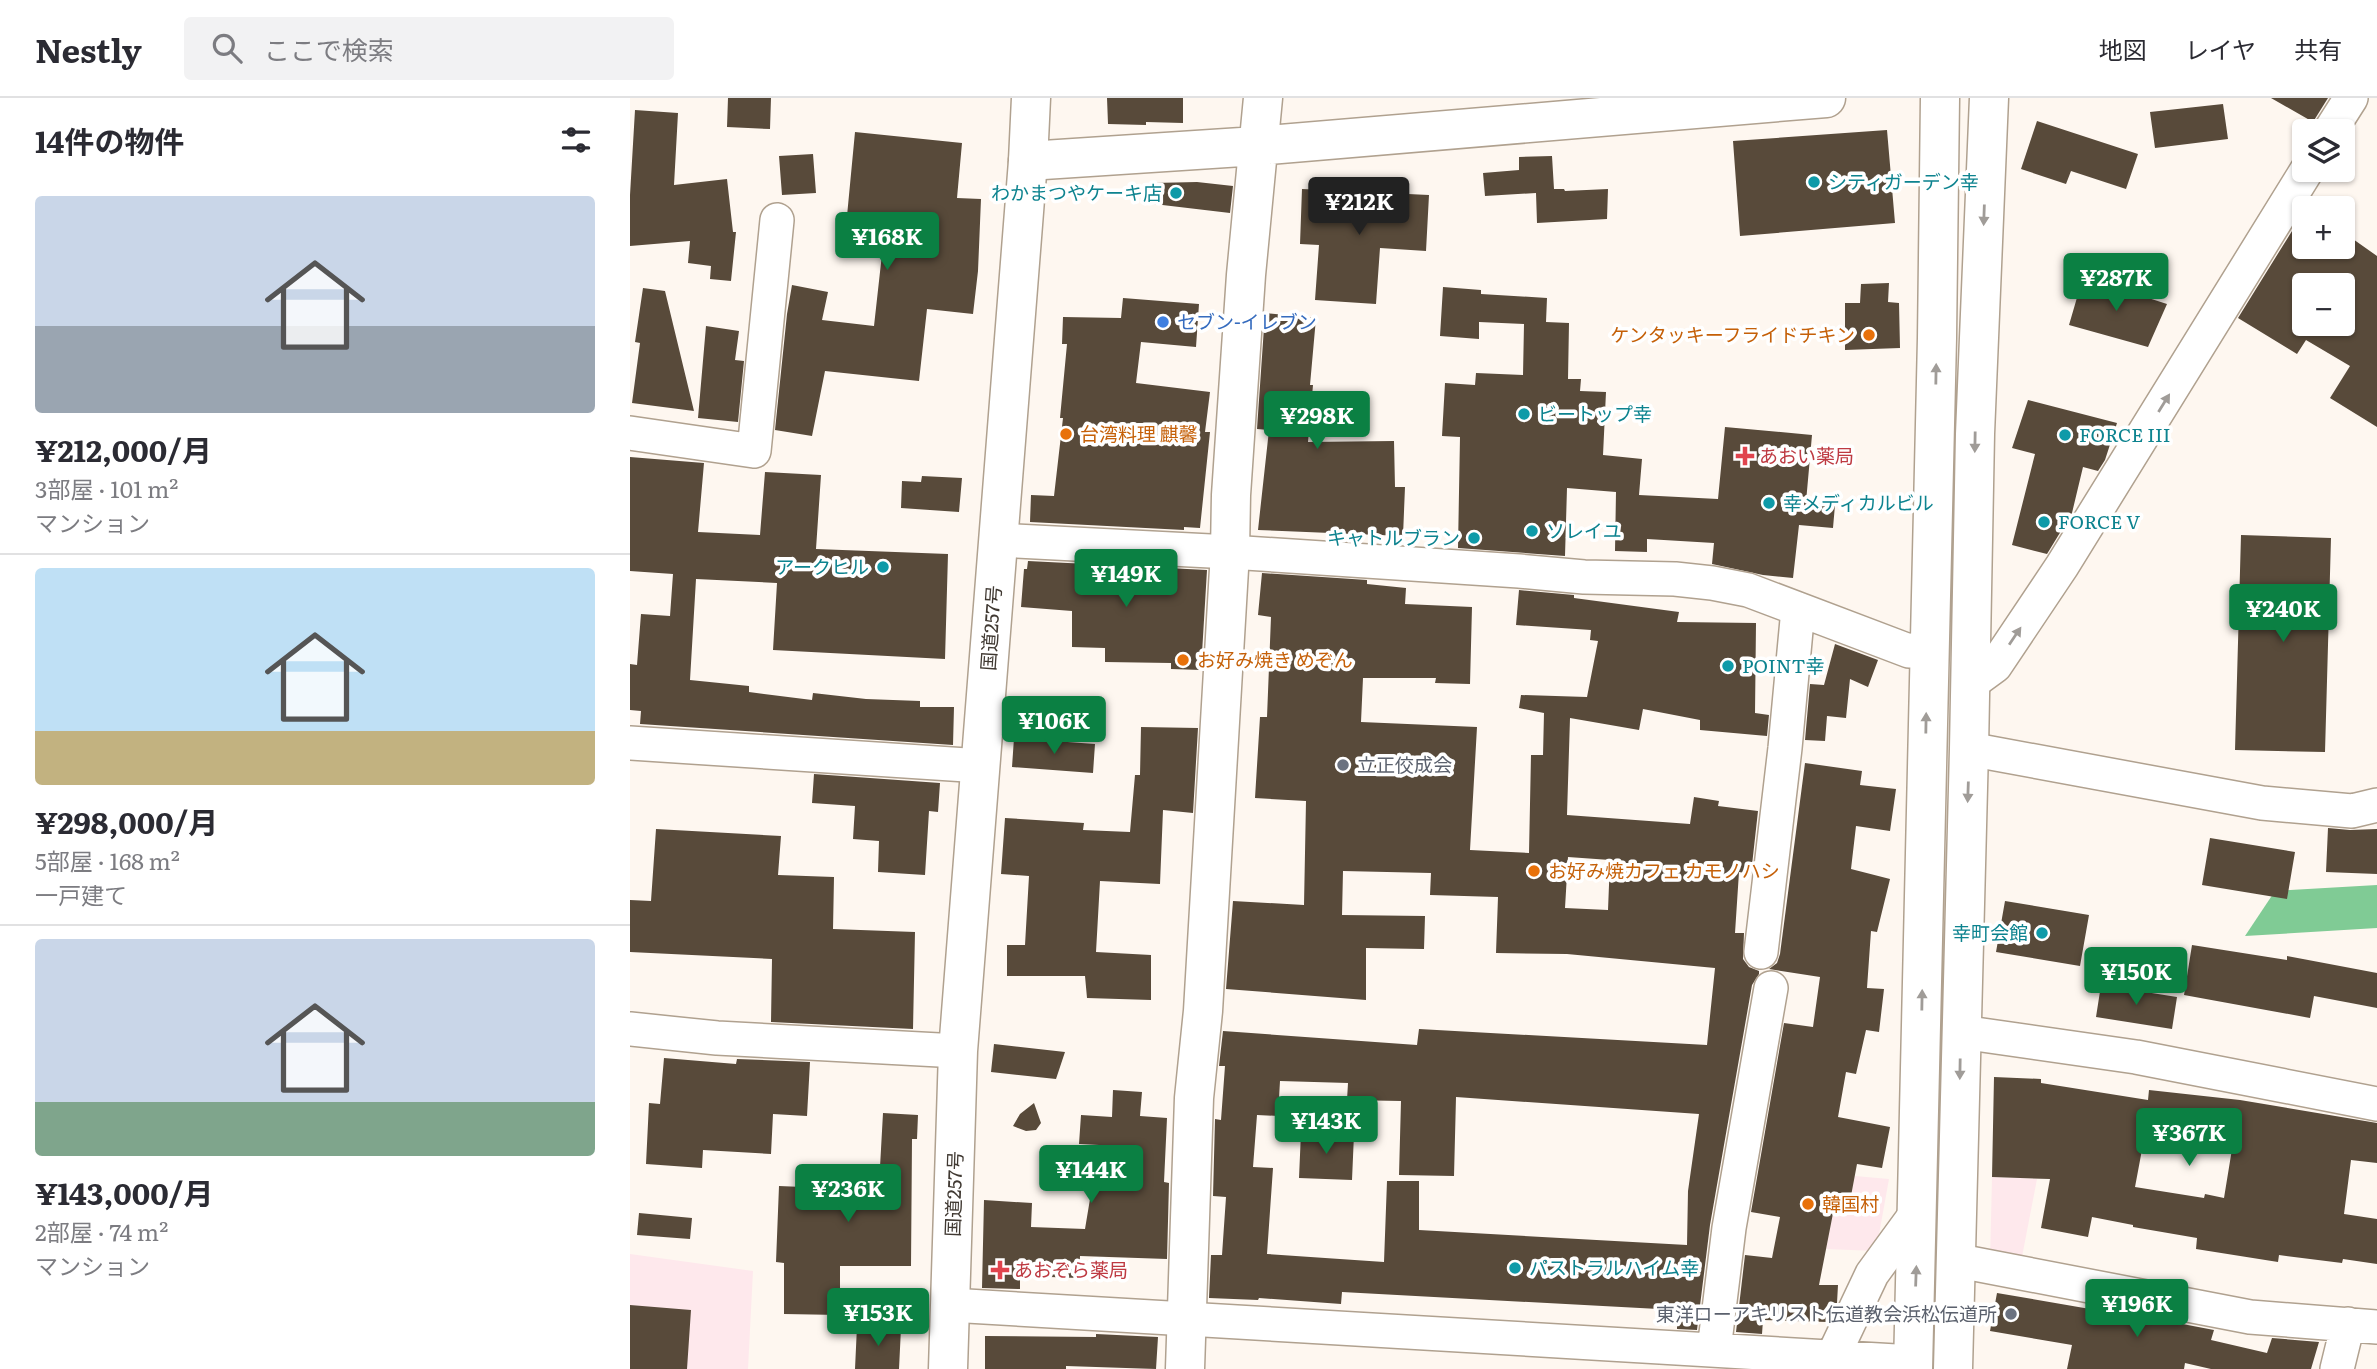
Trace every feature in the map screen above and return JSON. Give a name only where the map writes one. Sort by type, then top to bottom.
[{"type":"main road","name":"国道257号","points":[[948,1369],[958,1051],[982,766],[1031,98]]},
{"type":"main road","points":[[1185,1369],[1194,1098],[1203,1011],[1231,495],[1246,275],[1263,98]]},
{"type":"main road","points":[[1028,160],[1257,146],[1826,98]]},
{"type":"main road","points":[[1913,1366],[1937,338],[1940,98]]},
{"type":"main road","points":[[1952,1369],[1975,433],[1989,98]]},
{"type":"street","points":[[2338,119],[2351,98]]},
{"type":"street","points":[[1969,685],[1995,666],[2062,566],[2299,182]]},
{"type":"street","points":[[630,433],[754,451],[777,220]]},
{"type":"street","points":[[997,540],[1712,583],[1748,590],[1909,651],[1928,647]]},
{"type":"street","points":[[1761,952],[1798,608]]},
{"type":"street","points":[[630,743],[982,766]]},
{"type":"street","points":[[1969,749],[2262,803],[2352,811],[2377,805]]},
{"type":"street","points":[[1714,1350],[1729,1228],[1771,988]]},
{"type":"street","points":[[630,1029],[717,1038],[958,1051]]},
{"type":"street","points":[[1961,1031],[2136,1057],[2377,1104]]},
{"type":"street","points":[[1829,1363],[1872,1274],[1918,1211]]},
{"type":"street","points":[[1954,1260],[2250,1317],[2362,1325],[2337,1369]]},
{"type":"street","points":[[950,1306],[1714,1350],[1829,1363],[1913,1366]]},
{"type":"shaded area","points":[[1855,1176],[1889,1179],[1876,1251],[1826,1249],[1837,1193],[1851,1196]]},
{"type":"shaded area","points":[[1992,1177],[2037,1179],[2021,1262],[1990,1262]]},
{"type":"shaded area","points":[[630,1254],[753,1271],[748,1369],[630,1369]]},
{"type":"green space","points":[[2377,885],[2377,928],[2245,936],[2275,891]]},
{"type":"building","points":[[728,98],[771,98],[770,129],[727,127]]},
{"type":"building","points":[[1107,98],[1183,98],[1183,123],[1108,124]]},
{"type":"building","points":[[2271,98],[2328,98],[2315,119],[2308,119]]},
{"type":"building","points":[[2223,104],[2228,139],[2155,148],[2150,112]]},
{"type":"building","points":[[635,110],[678,113],[674,185],[727,179],[733,232],[736,232],[731,281],[710,279],[711,266],[688,263],[690,241],[630,246]]},
{"type":"building","points":[[2037,121],[2138,154],[2126,189],[2071,171],[2066,184],[2021,169]]},
{"type":"building","name":"シティガーデン幸","points":[[1887,130],[1895,223],[1740,236],[1733,141]]},
{"type":"building","points":[[855,132],[962,143],[957,198],[981,199],[973,314],[927,309],[919,381],[825,371],[812,436],[775,430],[792,285],[828,292],[822,320],[874,326],[883,245],[880,245],[880,238],[845,237]]},
{"type":"building","points":[[813,154],[816,193],[782,195],[779,156]]},
{"type":"building","points":[[1552,156],[1554,189],[1608,189],[1607,219],[1537,223],[1536,193],[1485,196],[1483,173],[1519,170],[1519,157]]},
{"type":"building","points":[[1197,182],[1233,186],[1230,213],[1154,204],[1153,183]]},
{"type":"building","points":[[1302,189],[1429,195],[1426,251],[1380,248],[1376,304],[1315,300],[1319,245],[1300,244]]},
{"type":"building","points":[[2292,231],[2292,259],[2355,259],[2355,240],[2377,256],[2377,427],[2330,398],[2350,366],[2306,340],[2297,354],[2238,318]]},
{"type":"building","points":[[2083,277],[2167,304],[2148,347],[2069,325]]},
{"type":"building","points":[[1889,283],[1888,302],[1899,303],[1900,348],[1845,350],[1845,303],[1860,303],[1861,284]]},
{"type":"building","points":[[1443,287],[1481,290],[1481,294],[1547,298],[1546,322],[1569,323],[1568,379],[1581,379],[1580,391],[1606,392],[1603,455],[1642,459],[1639,495],[1718,499],[1725,427],[1812,435],[1806,502],[1835,505],[1833,528],[1799,525],[1793,578],[1763,575],[1712,564],[1714,543],[1647,539],[1647,552],[1615,551],[1616,492],[1567,488],[1565,556],[1458,548],[1460,437],[1442,436],[1445,383],[1475,385],[1476,373],[1523,375],[1524,324],[1479,322],[1479,339],[1440,336]]},
{"type":"building","points":[[643,288],[665,291],[694,411],[632,403],[640,343],[635,342]]},
{"type":"building","points":[[1123,298],[1199,304],[1196,347],[1141,342],[1136,383],[1210,392],[1205,432],[1210,432],[1200,528],[1184,527],[1184,530],[1030,522],[1031,495],[1054,496],[1063,418],[1060,418],[1067,344],[1062,344],[1063,317],[1121,318]]},
{"type":"building","points":[[1265,313],[1316,318],[1308,442],[1394,441],[1395,487],[1405,487],[1403,536],[1258,530],[1269,430],[1257,429]]},
{"type":"building","points":[[706,326],[739,331],[735,360],[744,361],[738,422],[698,418]]},
{"type":"building","points":[[2028,400],[2117,423],[2105,460],[2098,471],[2083,467],[2072,513],[2047,554],[2012,545],[2035,454],[2012,448]]},
{"type":"building","points":[[630,457],[704,463],[698,532],[760,535],[765,472],[821,475],[816,549],[948,554],[945,659],[773,650],[777,583],[696,579],[690,680],[749,686],[749,692],[812,700],[813,693],[920,701],[920,707],[954,707],[953,745],[640,724],[641,711],[630,710],[630,664],[637,665],[641,614],[670,616],[673,574],[630,571]]},
{"type":"building","points":[[922,476],[962,478],[959,512],[901,508],[902,481],[921,482]]},
{"type":"building","points":[[2241,535],[2331,538],[2325,752],[2235,750]]},
{"type":"building","points":[[1028,561],[1207,570],[1201,670],[1171,669],[1171,663],[1105,662],[1105,648],[1072,647],[1072,611],[1021,607],[1024,569],[1027,569]]},
{"type":"building","points":[[1262,573],[1367,580],[1367,584],[1406,588],[1405,604],[1472,607],[1470,684],[1435,683],[1436,678],[1363,678],[1361,722],[1477,727],[1470,850],[1529,853],[1531,755],[1543,755],[1544,713],[1519,708],[1521,695],[1587,697],[1598,641],[1590,640],[1591,630],[1516,625],[1519,590],[1574,595],[1574,598],[1679,612],[1677,622],[1756,623],[1755,713],[1769,715],[1767,736],[1700,730],[1700,720],[1643,709],[1639,730],[1570,718],[1567,815],[1690,824],[1694,797],[1719,801],[1718,806],[1758,811],[1751,874],[1739,872],[1735,933],[1744,933],[1743,959],[1749,967],[1759,971],[1759,974],[1752,985],[1710,1225],[1697,1330],[1677,1329],[1677,1310],[1342,1292],[1341,1304],[1259,1298],[1209,1298],[1211,1255],[1222,1255],[1226,1197],[1213,1196],[1215,1119],[1221,1120],[1225,1066],[1219,1066],[1223,1031],[1417,1045],[1419,1029],[1707,1045],[1715,968],[1567,954],[1496,953],[1498,897],[1430,895],[1431,873],[1343,871],[1342,915],[1425,916],[1424,949],[1366,948],[1366,1000],[1226,989],[1233,901],[1304,905],[1306,801],[1255,798],[1260,717],[1267,717],[1271,617],[1258,615]],"holes":[[[1568,857],[1610,860],[1608,910],[1565,908]],[[1280,1081],[1348,1083],[1347,1100],[1401,1101],[1399,1175],[1454,1176],[1456,1097],[1699,1114],[1688,1191],[1687,1245],[1419,1230],[1419,1181],[1387,1181],[1384,1262],[1267,1254],[1273,1168],[1253,1167],[1257,1115],[1278,1116]]]},
{"type":"building","points":[[1835,644],[1878,660],[1868,687],[1850,679],[1846,718],[1827,716],[1825,741],[1805,740],[1810,684],[1824,685]]},
{"type":"building","points":[[1141,727],[1198,728],[1193,813],[1163,810],[1160,884],[1100,881],[1096,952],[1151,955],[1151,1000],[1087,998],[1085,976],[1007,976],[1007,945],[1025,945],[1029,876],[1001,874],[1005,818],[1084,823],[1083,830],[1130,832],[1135,775],[1140,775]]},
{"type":"building","points":[[1014,738],[1095,744],[1093,773],[1012,767]]},
{"type":"building","points":[[1805,763],[1862,771],[1860,785],[1896,789],[1890,831],[1856,826],[1851,869],[1890,879],[1877,932],[1871,931],[1867,988],[1884,989],[1879,1032],[1866,1030],[1856,1074],[1846,1072],[1838,1117],[1890,1127],[1882,1168],[1857,1164],[1851,1196],[1837,1193],[1819,1285],[1838,1285],[1837,1303],[1828,1322],[1763,1320],[1762,1334],[1736,1332],[1745,1255],[1772,1258],[1780,1217],[1751,1212],[1784,1023],[1813,1027],[1820,977],[1769,969],[1777,963],[1780,954]]},
{"type":"building","points":[[814,774],[940,783],[938,812],[929,811],[925,875],[878,872],[879,841],[853,839],[855,806],[812,803]]},
{"type":"building","points":[[2328,828],[2377,829],[2377,874],[2326,872]]},
{"type":"building","points":[[656,829],[781,836],[778,875],[834,877],[833,929],[915,932],[913,1029],[771,1022],[772,959],[630,952],[630,900],[651,901]]},
{"type":"building","points":[[2210,838],[2295,852],[2287,899],[2202,885]]},
{"type":"building","name":"幸町会館","points":[[2005,901],[2089,915],[2080,966],[1996,952]]},
{"type":"building","points":[[2192,945],[2287,960],[2287,956],[2377,973],[2377,1008],[2314,996],[2310,1018],[2184,995]]},
{"type":"building","points":[[2101,985],[2177,997],[2172,1029],[2096,1017]]},
{"type":"building","points":[[994,1044],[1065,1052],[1056,1079],[991,1072]]},
{"type":"building","points":[[664,1058],[736,1064],[737,1059],[810,1062],[807,1116],[773,1114],[771,1154],[703,1150],[702,1168],[646,1164],[649,1103],[660,1104]]},
{"type":"building","points":[[1994,1077],[2041,1079],[2041,1083],[2148,1100],[2149,1090],[2240,1100],[2377,1123],[2377,1163],[2351,1160],[2344,1214],[2377,1219],[2377,1264],[2343,1259],[2342,1263],[2279,1255],[2278,1262],[2196,1249],[2197,1238],[2092,1217],[2088,1237],[2041,1228],[2050,1179],[1992,1177]],"holes":[[[2144,1139],[2232,1149],[2224,1198],[2205,1194],[2204,1198],[2135,1187]]]},
{"type":"building","points":[[1113,1090],[1142,1092],[1140,1116],[1167,1118],[1164,1182],[1169,1183],[1167,1259],[1080,1256],[1079,1278],[1020,1276],[1020,1289],[982,1288],[984,1200],[1032,1203],[1031,1227],[1085,1229],[1099,1145],[1079,1144],[1081,1115],[1112,1117]]},
{"type":"building","points":[[1034,1103],[1041,1123],[1036,1130],[1026,1131],[1013,1126],[1020,1114]]},
{"type":"building","points":[[883,1113],[918,1115],[917,1139],[912,1139],[911,1266],[840,1266],[840,1315],[784,1314],[784,1263],[776,1262],[779,1186],[850,1189],[850,1166],[880,1167]]},
{"type":"building","points":[[1301,1132],[1354,1134],[1352,1180],[1299,1178]]},
{"type":"building","points":[[639,1213],[692,1218],[690,1239],[637,1235]]},
{"type":"building","points":[[1997,1293],[2090,1309],[2091,1306],[2130,1316],[2214,1330],[2211,1340],[2267,1353],[2272,1338],[2319,1342],[2311,1369],[2211,1369],[2185,1363],[2184,1369],[2067,1369],[2072,1345],[1990,1331]]},
{"type":"building","points":[[630,1305],[691,1310],[687,1369],[630,1369]]},
{"type":"building","points":[[857,1326],[901,1328],[899,1369],[855,1369]]},
{"type":"building","points":[[1096,1334],[1158,1337],[1156,1369],[1066,1366],[1066,1369],[985,1369],[985,1336],[1096,1337]]},
{"type":"place","name":"シティガーデン幸","points":[[1814,182]]},
{"type":"place","name":"わかまつやケーキ店","points":[[1176,193]]},
{"type":"place","name":"セブン-イレブン","points":[[1163,322]]},
{"type":"place","name":"ケンタッキーフライドチキン","points":[[1869,335]]},
{"type":"place","name":"ビートップ幸","points":[[1524,414]]},
{"type":"place","name":"台湾料理 麒馨","points":[[1066,434]]},
{"type":"place","name":"FORCE III","points":[[2065,435]]},
{"type":"place","name":"あおい薬局","points":[[1745,456]]},
{"type":"place","name":"幸メディカルビル","points":[[1769,503]]},
{"type":"place","name":"FORCE V","points":[[2044,522]]},
{"type":"place","name":"ソレイユ","points":[[1532,531]]},
{"type":"place","name":"キャトルブラン","points":[[1474,538]]},
{"type":"place","name":"アークヒル","points":[[883,567]]},
{"type":"place","name":"お好み焼き めぞん","points":[[1183,660]]},
{"type":"place","name":"POINT幸","points":[[1728,666]]},
{"type":"place","name":"立正佼成会","points":[[1343,765]]},
{"type":"place","name":"お好み焼カフェ カモノハシ","points":[[1534,871]]},
{"type":"place","name":"幸町会館","points":[[2042,933]]},
{"type":"place","name":"韓国村","points":[[1808,1204]]},
{"type":"place","name":"パストラルハイム幸","points":[[1515,1268]]},
{"type":"place","name":"あおぞら薬局","points":[[1000,1270]]},
{"type":"place","name":"東洋ローアキリスト伝道教会浜松伝道所","points":[[2011,1314]]}]
